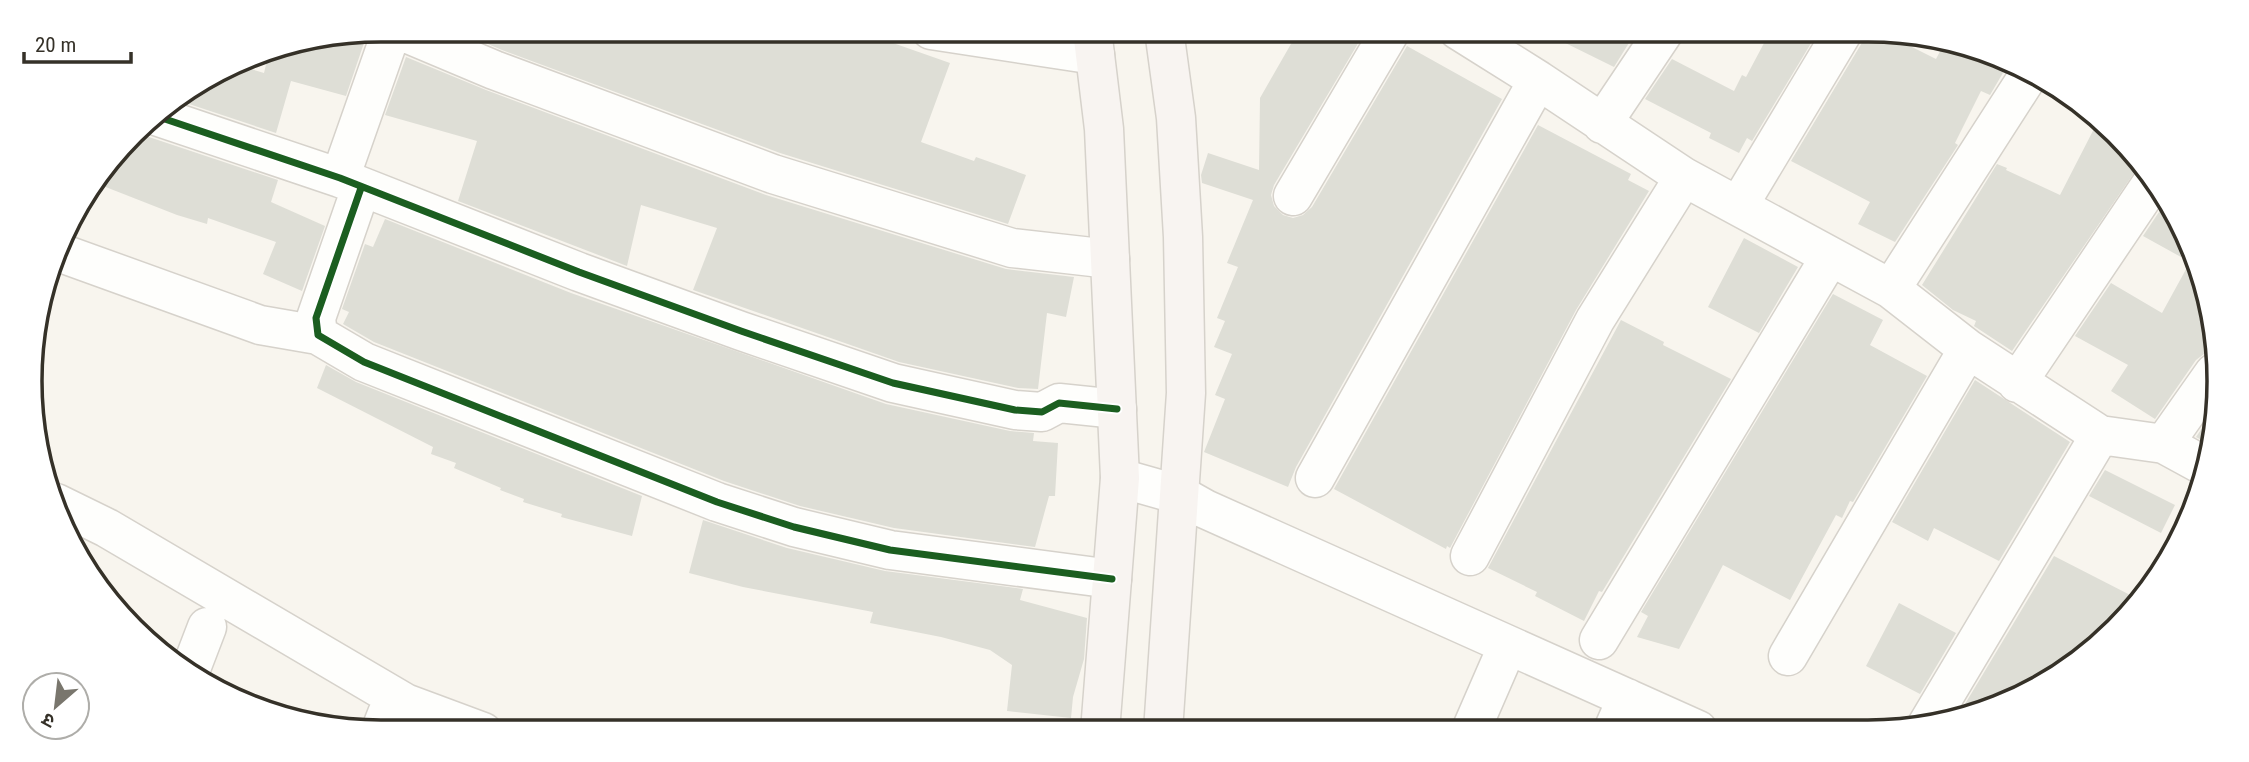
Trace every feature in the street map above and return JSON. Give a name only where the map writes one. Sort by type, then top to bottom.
[{"type":"main road","points":[[1094,42],[1104,129],[1120,478],[1101,720]]},
{"type":"main road","points":[[1164,720],[1186,393],[1183,237],[1176,118],[1166,42]]},
{"type":"street","points":[[318,335],[316,318],[389,42]]},
{"type":"street","points":[[428,42],[494,70],[773,174],[1012,248],[1110,259]]},
{"type":"street","points":[[1293,196],[1384,42]]},
{"type":"street","points":[[1481,42],[1684,177],[1891,289],[1968,349],[2100,435],[2164,444],[2197,462]]},
{"type":"street","points":[[1602,124],[1657,42]]},
{"type":"street","points":[[1739,205],[1837,42]]},
{"type":"street","points":[[1315,478],[1538,80]]},
{"type":"street","points":[[1891,289],[2025,81]]},
{"type":"street","points":[[166,119],[351,183],[579,272],[893,383],[1015,410],[1042,412],[1059,403],[1117,409]]},
{"type":"street","points":[[1469,556],[1595,320],[1684,177]]},
{"type":"street","points":[[2017,383],[2148,190]]},
{"type":"street","points":[[66,255],[260,325],[318,335],[364,362],[717,502],[794,527],[890,550],[1112,579]]},
{"type":"street","points":[[1599,640],[1830,257]]},
{"type":"street","points":[[1788,656],[1968,349]]},
{"type":"street","points":[[2164,444],[2207,383]]},
{"type":"street","points":[[1934,713],[2100,435]]},
{"type":"street","points":[[1120,478],[1180,495],[1218,515],[1508,645],[1620,714],[1649,720]]},
{"type":"street","points":[[67,508],[107,528],[405,704],[450,720]]},
{"type":"street","points":[[193,663],[207,627]]},
{"type":"street","points":[[1475,720],[1508,645]]},
{"type":"building","points":[[483,42],[890,42],[950,63],[921,142],[974,161],[976,157],[1026,175],[1008,224],[780,153]]},
{"type":"building","points":[[1292,42],[1359,42],[1274,185],[1271,195],[1274,206],[1283,215],[1293,218],[1303,215],[1312,207],[1407,46],[1502,99],[1296,467],[1288,487],[1204,452],[1225,399],[1215,395],[1232,354],[1214,347],[1225,321],[1217,318],[1238,267],[1227,263],[1253,200],[1202,183],[1201,175],[1208,153],[1259,170],[1260,98]]},
{"type":"building","points":[[1563,42],[1630,42],[1614,67]]},
{"type":"building","points":[[1765,42],[1812,42],[1752,141],[1747,138],[1739,153],[1709,138],[1711,133],[1645,99],[1672,59],[1734,91],[1742,75],[1746,77]]},
{"type":"building","points":[[1862,42],[1907,45],[1936,59],[1940,50],[2004,71],[1990,95],[1981,91],[1955,143],[1958,145],[1895,242],[1858,224],[1870,202],[1791,161]]},
{"type":"building","points":[[364,43],[346,96],[291,81],[276,133],[187,103],[211,87],[250,69],[264,73],[267,62],[272,60],[315,49]]},
{"type":"building","points":[[406,57],[486,90],[766,195],[1006,269],[1074,277],[1066,317],[1047,313],[1038,389],[1018,388],[899,362],[693,290],[717,228],[641,205],[627,266],[458,201],[477,141],[385,115]]},
{"type":"building","points":[[1538,125],[1631,174],[1628,180],[1649,191],[1576,310],[1450,548],[1447,546],[1446,549],[1334,489]]},
{"type":"building","points":[[2094,128],[2135,172],[2012,351],[1974,326],[1976,321],[1953,310],[1922,285],[1997,164],[2060,195]]},
{"type":"building","points":[[146,136],[278,180],[271,202],[325,226],[302,291],[263,274],[276,242],[208,218],[207,224],[104,186]]},
{"type":"building","points":[[2161,210],[2184,259],[2143,236]]},
{"type":"building","points":[[385,219],[571,293],[886,404],[1010,431],[1034,433],[1033,441],[1058,443],[1055,496],[1049,496],[1035,547],[894,528],[800,506],[724,481],[374,342],[343,324],[349,312],[342,309],[365,244],[373,247]]},
{"type":"building","points":[[1744,238],[1798,267],[1759,333],[1708,307]]},
{"type":"building","points":[[2187,267],[2200,315],[2206,354],[2196,360],[2155,419],[2111,391],[2128,365],[2075,336],[2111,283],[2162,313]]},
{"type":"building","points":[[1833,294],[1883,320],[1870,345],[1927,376],[1853,502],[1850,501],[1842,518],[1836,515],[1790,600],[1723,565],[1679,649],[1637,637],[1648,616],[1641,612]]},
{"type":"building","points":[[1621,320],[1664,342],[1663,345],[1731,379],[1602,592],[1599,591],[1584,621],[1535,596],[1537,592],[1488,568]]},
{"type":"building","points":[[326,365],[356,382],[642,496],[632,536],[561,517],[562,514],[523,502],[524,499],[454,468],[456,463],[431,454],[433,447],[317,388]]},
{"type":"building","points":[[1975,380],[2070,442],[1999,561],[1934,528],[1928,541],[1892,522]]},
{"type":"building","points":[[2204,425],[2201,440],[2196,437]]},
{"type":"building","points":[[2105,470],[2175,505],[2161,533],[2089,496]]},
{"type":"building","points":[[703,520],[787,548],[885,571],[1023,589],[1020,600],[1087,618],[1084,659],[1073,697],[1071,718],[1007,711],[1012,665],[990,650],[870,623],[873,612],[743,587],[689,573]]},
{"type":"building","points":[[2054,556],[2131,595],[2092,636],[2038,675],[1998,694],[1964,706]]},
{"type":"building","points":[[1899,603],[1956,633],[1920,694],[1866,666]]},
{"type":"cycle path","points":[[166,119],[340,178],[579,272],[893,383],[1015,410],[1042,412],[1059,403],[1117,409]]},
{"type":"cycle path","points":[[361,188],[316,318],[318,335],[364,362],[717,502],[794,527],[890,550],[1112,579]]}]
